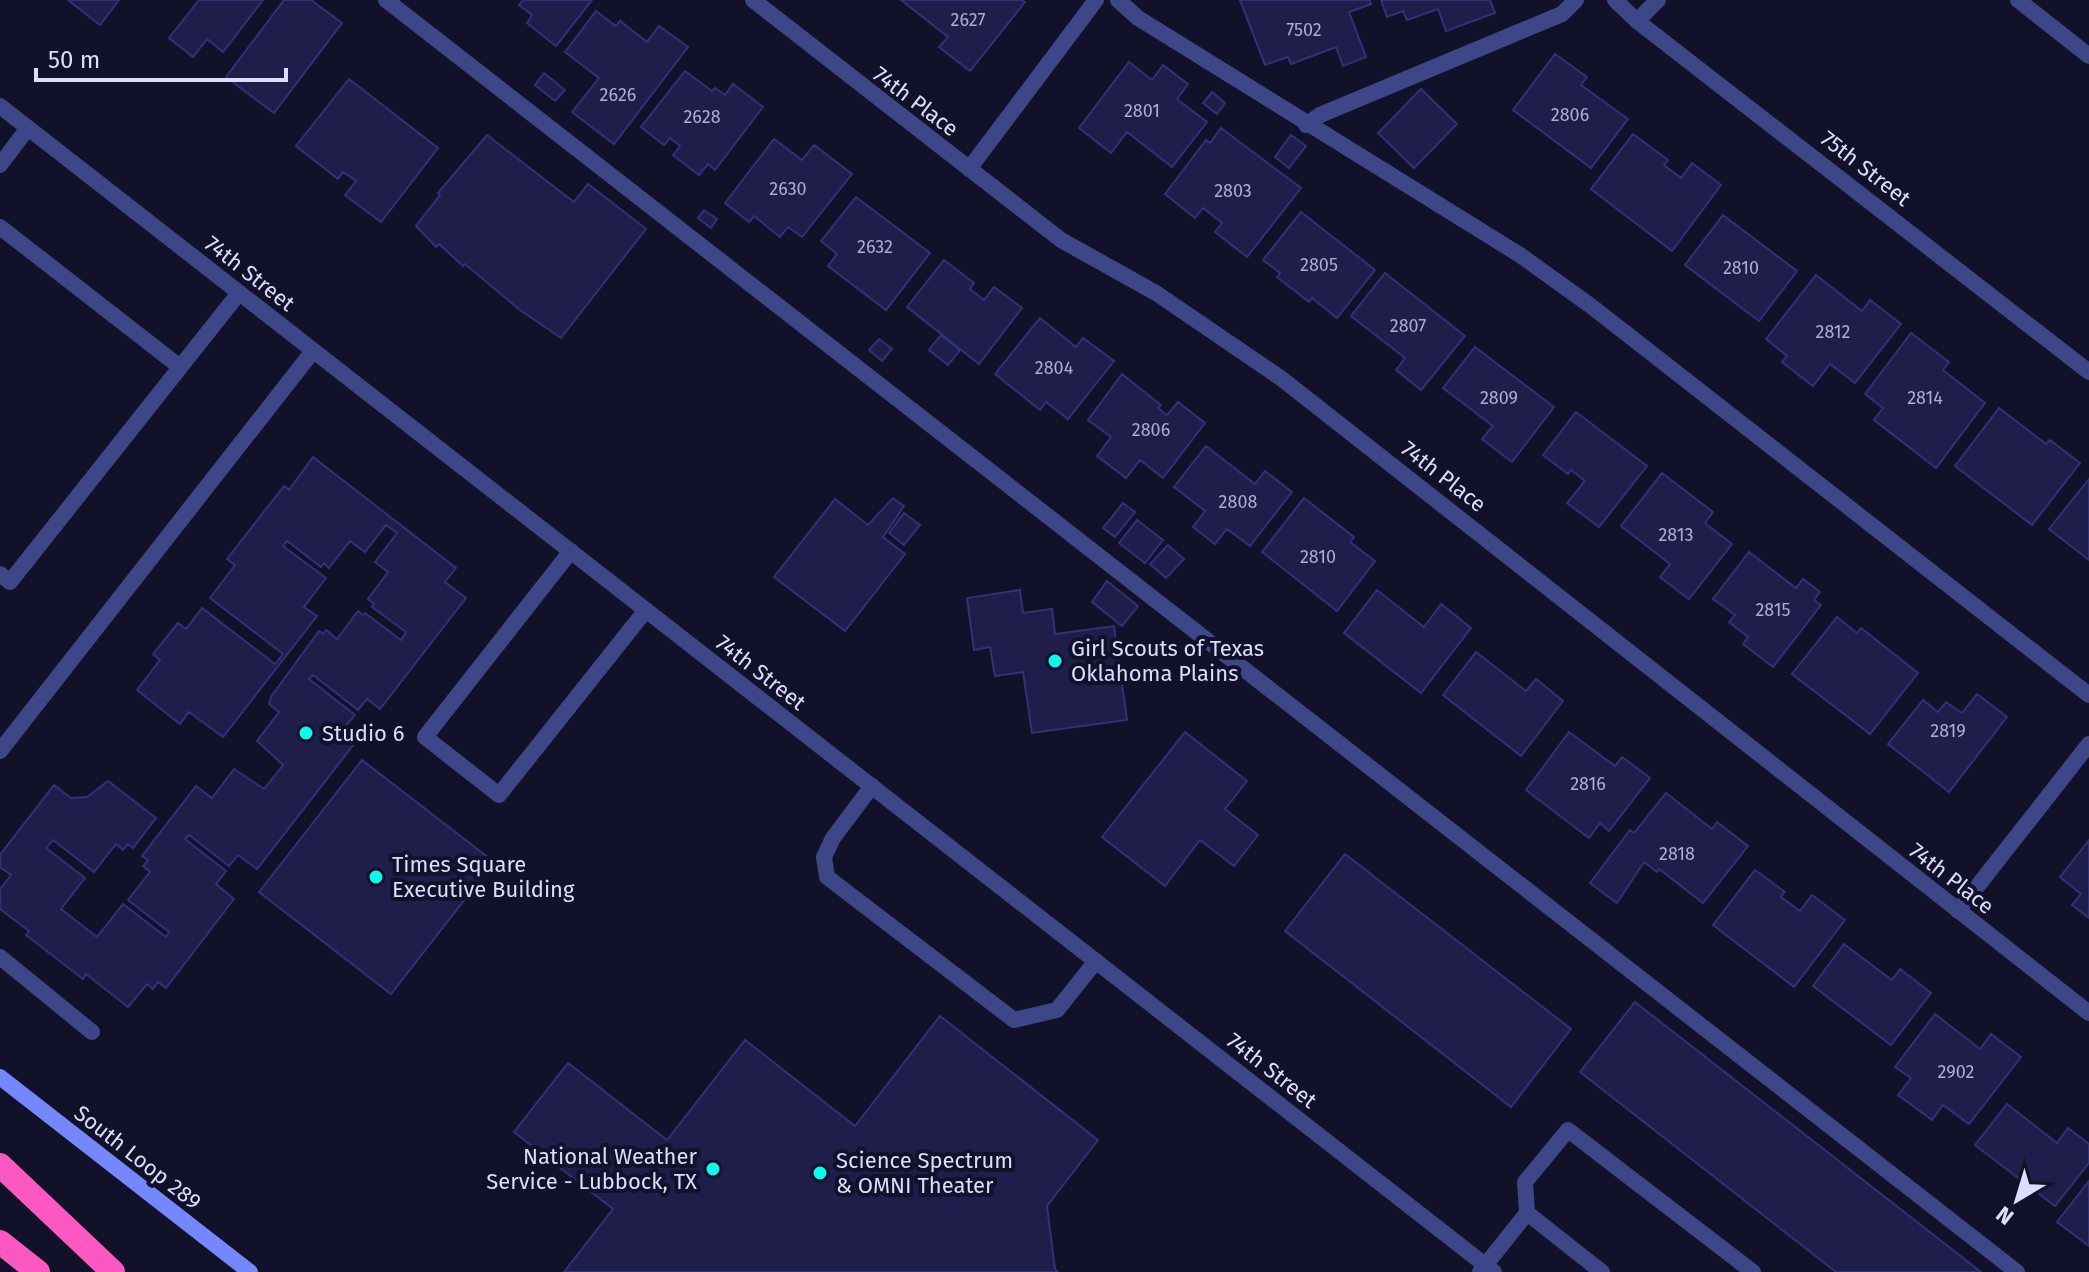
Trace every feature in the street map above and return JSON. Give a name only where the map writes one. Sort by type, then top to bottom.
[{"type":"highway","points":[[0,1165],[113,1272]]},
{"type":"highway","points":[[0,1242],[38,1272]]},
{"type":"main road","name":"South Loop 289","points":[[0,1077],[250,1272]]},
{"type":"street","points":[[386,0],[2017,1272]]},
{"type":"street","name":"74th Place","points":[[753,0],[1061,240],[1156,293],[1282,379],[2089,1013]]},
{"type":"street","points":[[969,169],[1096,0]]},
{"type":"street","points":[[1118,0],[1138,18],[1306,125],[1520,255],[1601,313],[2089,695]]},
{"type":"street","points":[[1306,125],[1320,115],[1562,14],[1576,0]]},
{"type":"street","name":"75th Street","points":[[1615,0],[1637,21],[2089,372]]},
{"type":"street","points":[[1637,21],[1658,0]]},
{"type":"street","points":[[2018,0],[2089,56]]},
{"type":"street","name":"74th Street","points":[[0,106],[1487,1270]]},
{"type":"street","points":[[0,165],[28,128]]},
{"type":"street","points":[[0,227],[180,367]]},
{"type":"street","points":[[3,584],[239,293]]},
{"type":"street","points":[[0,751],[313,351]]},
{"type":"street","points":[[571,551],[425,737],[499,795],[646,610]]},
{"type":"street","points":[[1958,911],[2089,744]]},
{"type":"street","points":[[872,786],[833,838],[824,857],[827,877],[1014,1020],[1057,1010],[1096,961]]},
{"type":"street","points":[[0,957],[92,1032]]},
{"type":"street","points":[[1487,1270],[1527,1213],[1525,1182],[1568,1130],[1753,1272]]},
{"type":"street","points":[[1527,1213],[1602,1272]]},
{"type":"building","points":[[68,0],[119,0],[100,25]]},
{"type":"building","points":[[199,0],[263,0],[223,52],[207,39],[193,57],[169,38]]},
{"type":"building","points":[[284,0],[311,0],[342,23],[274,113],[226,77]]},
{"type":"building","points":[[523,0],[592,0],[556,46],[527,23],[532,15],[519,5]]},
{"type":"building","points":[[901,0],[1025,2],[970,71],[939,47],[948,37]]},
{"type":"building","points":[[1240,0],[1370,0],[1371,4],[1349,12],[1366,57],[1343,66],[1336,47],[1291,64],[1288,57],[1265,65]]},
{"type":"building","points":[[1381,0],[1490,0],[1495,13],[1446,31],[1438,9],[1407,20],[1403,11],[1387,17]]},
{"type":"building","points":[[596,11],[616,26],[620,21],[647,42],[659,26],[688,47],[614,144],[572,112],[599,78],[565,52]]},
{"type":"building","points":[[1555,54],[1587,77],[1581,85],[1628,119],[1591,168],[1513,110]]},
{"type":"building","points":[[1129,62],[1152,80],[1163,65],[1188,84],[1177,99],[1207,122],[1172,167],[1127,132],[1111,153],[1079,128]]},
{"type":"building","points":[[685,71],[712,91],[715,88],[725,95],[733,84],[763,107],[715,170],[708,164],[699,175],[673,155],[680,146],[670,138],[664,145],[641,127]]},
{"type":"building","points":[[544,73],[565,90],[555,101],[535,85]]},
{"type":"building","points":[[349,79],[438,148],[381,222],[345,195],[356,181],[343,172],[338,179],[296,146]]},
{"type":"building","points":[[1421,89],[1457,124],[1414,168],[1378,133]]},
{"type":"building","points":[[1212,92],[1225,103],[1217,114],[1203,103]]},
{"type":"building","points":[[1221,128],[1301,188],[1247,257],[1215,232],[1222,223],[1203,208],[1195,218],[1165,194],[1206,140],[1210,143]]},
{"type":"building","points":[[1633,134],[1668,160],[1664,165],[1681,178],[1692,163],[1721,185],[1672,251],[1591,189]]},
{"type":"building","points":[[487,135],[574,202],[588,184],[646,229],[561,338],[520,310],[439,244],[436,247],[416,226],[440,195],[438,193]]},
{"type":"building","points":[[1291,135],[1306,146],[1289,168],[1275,157]]},
{"type":"building","points":[[774,139],[802,160],[814,145],[852,174],[802,237],[788,227],[780,237],[754,216],[749,222],[725,203]]},
{"type":"building","points":[[856,197],[930,253],[886,310],[828,266],[837,254],[821,241]]},
{"type":"building","points":[[704,210],[717,219],[711,228],[698,218]]},
{"type":"building","points":[[1301,212],[1375,270],[1337,318],[1312,298],[1309,302],[1277,277],[1280,273],[1263,260]]},
{"type":"building","points":[[1723,215],[1797,271],[1759,321],[1685,265]]},
{"type":"building","points":[[944,260],[974,283],[970,289],[984,300],[994,287],[1022,308],[979,364],[907,307]]},
{"type":"building","points":[[1385,273],[1465,336],[1421,390],[1396,370],[1405,358],[1351,316]]},
{"type":"building","points":[[1816,275],[1862,311],[1870,300],[1901,324],[1855,383],[1830,364],[1813,386],[1782,362],[1787,356],[1766,339]]},
{"type":"building","points":[[1040,318],[1076,347],[1083,338],[1114,361],[1068,419],[1046,402],[1040,410],[995,374]]},
{"type":"building","points":[[1911,333],[1949,362],[1943,370],[1985,403],[1936,468],[1874,420],[1883,408],[1865,394]]},
{"type":"building","points":[[941,335],[960,350],[948,365],[929,350]]},
{"type":"building","points":[[879,339],[892,349],[882,361],[869,350]]},
{"type":"building","points":[[1475,347],[1554,407],[1512,462],[1482,439],[1493,426],[1443,388]]},
{"type":"building","points":[[1122,374],[1161,405],[1158,408],[1167,415],[1178,402],[1205,423],[1163,478],[1140,460],[1126,478],[1097,456],[1111,437],[1088,420]]},
{"type":"building","points":[[1999,408],[2046,444],[2050,440],[2080,463],[2032,525],[1955,466]]},
{"type":"building","points":[[1576,412],[1647,466],[1599,527],[1567,503],[1585,481],[1571,470],[1568,474],[1543,455]]},
{"type":"building","points":[[1206,446],[1255,484],[1265,471],[1292,492],[1250,546],[1227,529],[1215,544],[1193,527],[1205,511],[1174,487]]},
{"type":"building","name":"Studio 6","points":[[313,457],[456,568],[445,582],[466,598],[380,709],[367,699],[358,710],[313,675],[309,679],[355,715],[344,728],[358,739],[257,869],[238,855],[229,866],[189,835],[185,839],[226,871],[216,884],[234,899],[166,988],[158,982],[153,989],[147,984],[128,1007],[86,974],[83,979],[26,935],[29,931],[0,909],[0,889],[11,875],[0,867],[0,855],[54,785],[71,798],[87,797],[108,781],[156,818],[133,848],[128,844],[123,850],[116,844],[94,872],[53,840],[46,848],[85,878],[61,909],[97,937],[123,904],[166,937],[169,932],[128,900],[150,872],[143,866],[148,860],[142,856],[196,786],[212,798],[234,769],[264,789],[283,765],[257,741],[279,712],[269,704],[271,697],[319,631],[323,634],[326,630],[337,639],[358,611],[401,640],[406,632],[372,607],[374,604],[368,599],[388,572],[375,562],[397,533],[386,525],[365,552],[350,541],[329,568],[324,563],[321,567],[287,541],[283,546],[326,578],[304,607],[317,616],[223,737],[189,712],[180,724],[137,690],[160,660],[153,654],[178,623],[186,629],[202,608],[275,664],[283,654],[210,598],[235,565],[227,559],[284,486],[289,490]]},
{"type":"building","points":[[1662,473],[1713,512],[1705,523],[1732,544],[1689,599],[1660,577],[1670,564],[1621,526]]},
{"type":"building","points":[[2089,479],[2089,560],[2049,529]]},
{"type":"building","points":[[893,498],[904,506],[883,537],[905,554],[845,631],[774,577],[835,499],[868,525]]},
{"type":"building","points":[[1304,498],[1354,537],[1350,542],[1375,561],[1337,611],[1262,552]]},
{"type":"building","points":[[1123,503],[1135,512],[1115,537],[1103,528]]},
{"type":"building","points":[[904,513],[920,525],[904,545],[889,533]]},
{"type":"building","points":[[1137,520],[1163,540],[1145,563],[1119,543]]},
{"type":"building","points":[[1168,545],[1184,559],[1166,578],[1150,564]]},
{"type":"building","points":[[1749,552],[1796,588],[1803,579],[1820,592],[1814,600],[1821,605],[1773,667],[1743,644],[1748,637],[1729,622],[1735,615],[1713,599]]},
{"type":"building","points":[[1107,581],[1138,606],[1122,626],[1092,602]]},
{"type":"building","name":"Girl Scouts of Texas Oklahoma Plains","points":[[1020,590],[1023,613],[1052,609],[1055,634],[1114,626],[1127,720],[1032,733],[1023,672],[995,676],[990,647],[974,650],[967,598]]},
{"type":"building","points":[[1377,590],[1424,627],[1441,604],[1471,628],[1421,693],[1344,633]]},
{"type":"building","points":[[1837,617],[1857,633],[1861,628],[1918,673],[1870,734],[1792,674]]},
{"type":"building","points":[[1476,652],[1526,691],[1536,679],[1563,701],[1521,756],[1443,695]]},
{"type":"building","points":[[1977,694],[2007,717],[1949,792],[1888,744],[1923,700],[1938,712],[1946,702],[1962,713]]},
{"type":"building","points":[[1185,732],[1247,781],[1225,809],[1258,835],[1234,866],[1200,840],[1165,886],[1102,837]]},
{"type":"building","points":[[1569,732],[1615,766],[1622,757],[1650,778],[1609,831],[1600,823],[1589,838],[1526,790]]},
{"type":"building","name":"Times Square Executive Building","points":[[362,760],[494,862],[391,994],[259,892]]},
{"type":"building","points":[[1666,793],[1712,829],[1717,822],[1748,846],[1703,903],[1659,869],[1657,872],[1644,862],[1617,903],[1590,883],[1630,830],[1634,833]]},
{"type":"building","points":[[2089,840],[2089,918],[2072,905],[2081,894],[2060,877]]},
{"type":"building","points":[[1345,854],[1571,1029],[1511,1107],[1285,931]]},
{"type":"building","points":[[1755,870],[1785,892],[1781,897],[1800,911],[1812,895],[1845,920],[1794,987],[1713,925]]},
{"type":"building","points":[[1844,944],[1892,980],[1900,969],[1931,993],[1891,1045],[1813,986]]},
{"type":"building","points":[[1635,1002],[1981,1272],[1836,1272],[1580,1072]]},
{"type":"building","points":[[1935,1014],[1980,1049],[1991,1034],[2021,1057],[1969,1124],[1943,1105],[1932,1120],[1898,1095],[1911,1078],[1895,1067]]},
{"type":"building","name":"Science Spectrum & OMNI Theater","points":[[940,1016],[1098,1140],[1047,1206],[1055,1269],[1058,1272],[564,1272],[613,1209],[514,1132],[568,1063],[667,1140],[745,1040],[855,1126]]},
{"type":"building","points":[[2007,1104],[2057,1143],[2068,1128],[2089,1144],[2089,1163],[2055,1206],[1975,1145]]},
{"type":"building","points":[[2089,1181],[2089,1246],[2057,1222]]},
{"type":"place","name":"Girl Scouts of Texas Oklahoma Plains","points":[[1055,661]]},
{"type":"place","name":"Studio 6","points":[[306,733]]},
{"type":"place","name":"Times Square Executive Building","points":[[376,877]]},
{"type":"place","name":"National Weather Service - Lubbock, TX","points":[[713,1169]]},
{"type":"place","name":"Science Spectrum & OMNI Theater","points":[[820,1173]]}]
